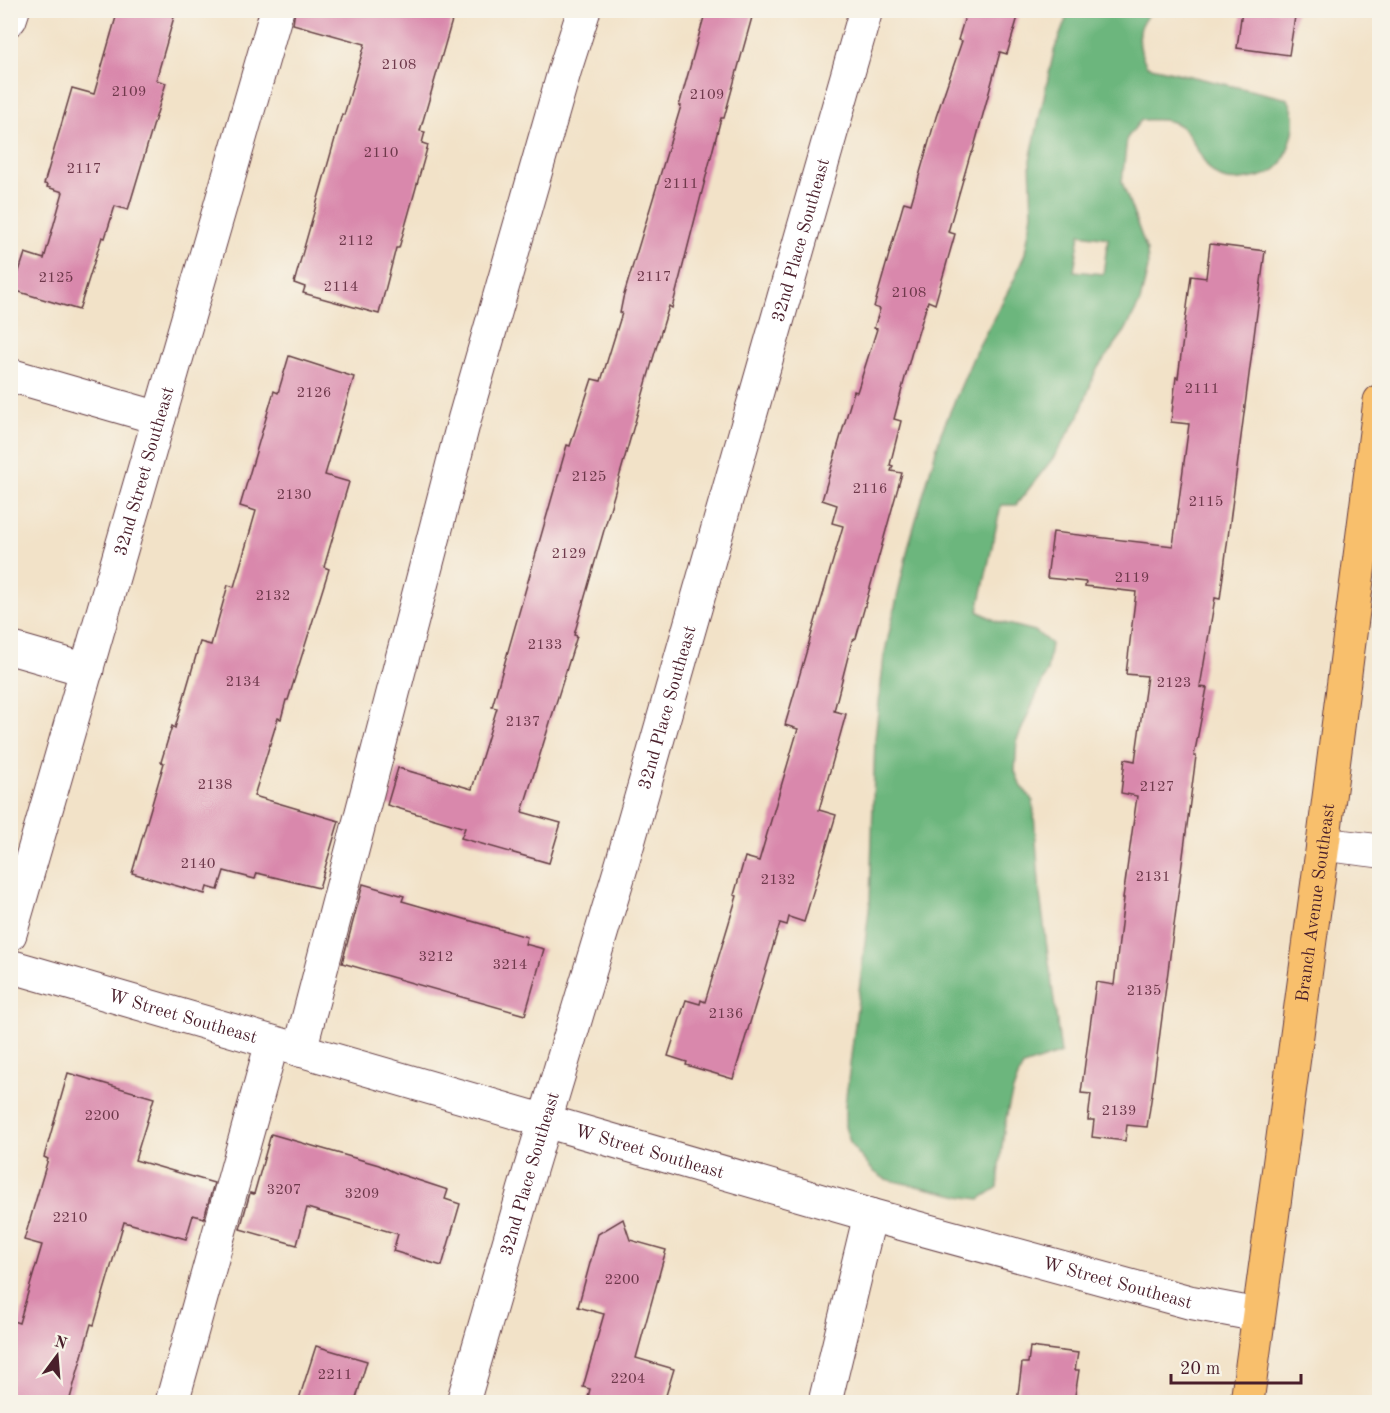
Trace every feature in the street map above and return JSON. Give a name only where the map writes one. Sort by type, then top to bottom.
[{"type":"highway","name":"Branch Avenue Southeast","points":[[1247,1402],[1323,844],[1380,401]]},
{"type":"street","points":[[10,18],[13,10]]},
{"type":"street","name":"32nd Street Southeast","points":[[10,934],[278,10]]},
{"type":"street","points":[[172,1402],[286,1047],[565,69],[584,10]]},
{"type":"street","name":"32nd Place Southeast","points":[[463,1402],[544,1121],[622,864],[866,10]]},
{"type":"street","points":[[10,375],[159,418]]},
{"type":"street","points":[[10,648],[87,670]]},
{"type":"street","points":[[1323,844],[1380,851]]},
{"type":"street","name":"W Street Southeast","points":[[10,966],[870,1215],[1189,1302],[1258,1315]]},
{"type":"street","points":[[825,1402],[870,1215]]},
{"type":"green space","points":[[1069,11],[1152,11],[1143,23],[1139,37],[1141,52],[1147,66],[1288,99],[1293,110],[1294,126],[1286,156],[1280,166],[1265,175],[1245,180],[1218,177],[1206,165],[1187,132],[1174,123],[1163,120],[1141,120],[1127,138],[1122,182],[1147,251],[1148,268],[1140,302],[1125,331],[1096,370],[1079,416],[1054,457],[1016,505],[1001,505],[978,611],[996,621],[1035,631],[1051,644],[1047,671],[1017,740],[1015,771],[1020,784],[1033,801],[1040,895],[1061,1053],[1023,1066],[1008,1110],[998,1187],[980,1199],[885,1179],[873,1171],[851,1145],[845,1127],[845,1105],[870,902],[875,739],[884,656],[909,544],[941,433],[975,353],[1014,280],[1025,253],[1032,214],[1030,160],[1054,51]],"holes":[[[1080,234],[1108,238],[1103,274],[1074,271]]]},
{"type":"building","points":[[118,10],[176,10],[156,80],[166,83],[128,210],[115,206],[105,238],[102,237],[79,310],[13,290],[25,253],[44,259],[63,192],[44,184],[72,88],[94,94]]},
{"type":"building","points":[[295,10],[455,10],[420,131],[425,132],[422,143],[428,145],[399,248],[396,248],[379,314],[303,293],[305,287],[294,283],[342,114],[344,115],[365,44],[293,24]]},
{"type":"building","points":[[706,10],[754,10],[724,118],[721,118],[672,308],[669,306],[657,345],[574,635],[577,636],[522,812],[561,823],[549,863],[461,838],[465,828],[387,805],[398,768],[472,789],[497,708],[492,707],[567,445],[570,446],[592,379],[601,381],[622,313],[620,313],[623,298],[681,106],[679,106]]},
{"type":"building","points":[[967,10],[1020,10],[1007,54],[1000,52],[948,232],[955,234],[935,304],[928,301],[894,419],[901,421],[890,465],[893,466],[891,471],[902,473],[856,638],[852,641],[834,711],[846,714],[819,810],[836,815],[804,922],[789,917],[787,925],[780,923],[733,1079],[686,1065],[687,1062],[668,1056],[686,1000],[700,1004],[701,1000],[705,1002],[737,896],[734,895],[745,857],[759,861],[798,729],[785,725],[843,526],[832,523],[837,505],[822,500],[854,391],[857,392],[877,329],[874,328],[880,309],[874,307],[904,202],[911,204],[936,117],[962,41],[958,40]]},
{"type":"building","points":[[1242,10],[1296,10],[1289,55],[1237,48]]},
{"type":"building","points":[[1210,244],[1265,251],[1220,599],[1215,598],[1200,687],[1207,688],[1194,756],[1196,756],[1147,1127],[1127,1125],[1125,1141],[1092,1137],[1094,1120],[1088,1120],[1091,1094],[1081,1093],[1096,982],[1114,985],[1137,796],[1121,793],[1125,759],[1135,761],[1147,676],[1126,674],[1136,592],[1085,586],[1086,582],[1047,578],[1053,532],[1173,546],[1189,424],[1171,422],[1176,377],[1178,378],[1191,276],[1206,278]]},
{"type":"building","points":[[289,356],[354,377],[325,475],[349,482],[324,567],[329,569],[288,700],[286,700],[281,719],[278,718],[254,796],[339,821],[319,888],[257,873],[255,879],[224,871],[218,890],[207,887],[205,894],[132,873],[164,763],[161,762],[172,726],[175,728],[200,642],[211,645],[228,585],[234,587],[256,511],[240,506],[274,391],[278,393]]},
{"type":"building","points":[[363,884],[404,896],[402,901],[527,937],[525,944],[544,949],[525,1015],[342,963]]},
{"type":"building","points":[[68,1073],[154,1098],[135,1160],[214,1183],[204,1218],[193,1215],[186,1239],[124,1222],[69,1402],[10,1402],[10,1320],[19,1323],[42,1245],[24,1240],[48,1159],[44,1157]]},
{"type":"building","points":[[271,1134],[379,1165],[448,1190],[445,1199],[460,1204],[442,1266],[393,1251],[398,1234],[307,1208],[297,1245],[240,1229],[250,1193],[254,1194]]},
{"type":"building","points":[[623,1219],[630,1240],[666,1250],[636,1358],[674,1369],[664,1402],[587,1402],[590,1389],[583,1387],[604,1314],[578,1307],[598,1234]]},
{"type":"building","points":[[316,1346],[367,1361],[355,1402],[298,1402]]},
{"type":"building","points":[[1030,1347],[1078,1353],[1075,1370],[1079,1370],[1074,1402],[1017,1402],[1022,1363],[1028,1363]]}]
